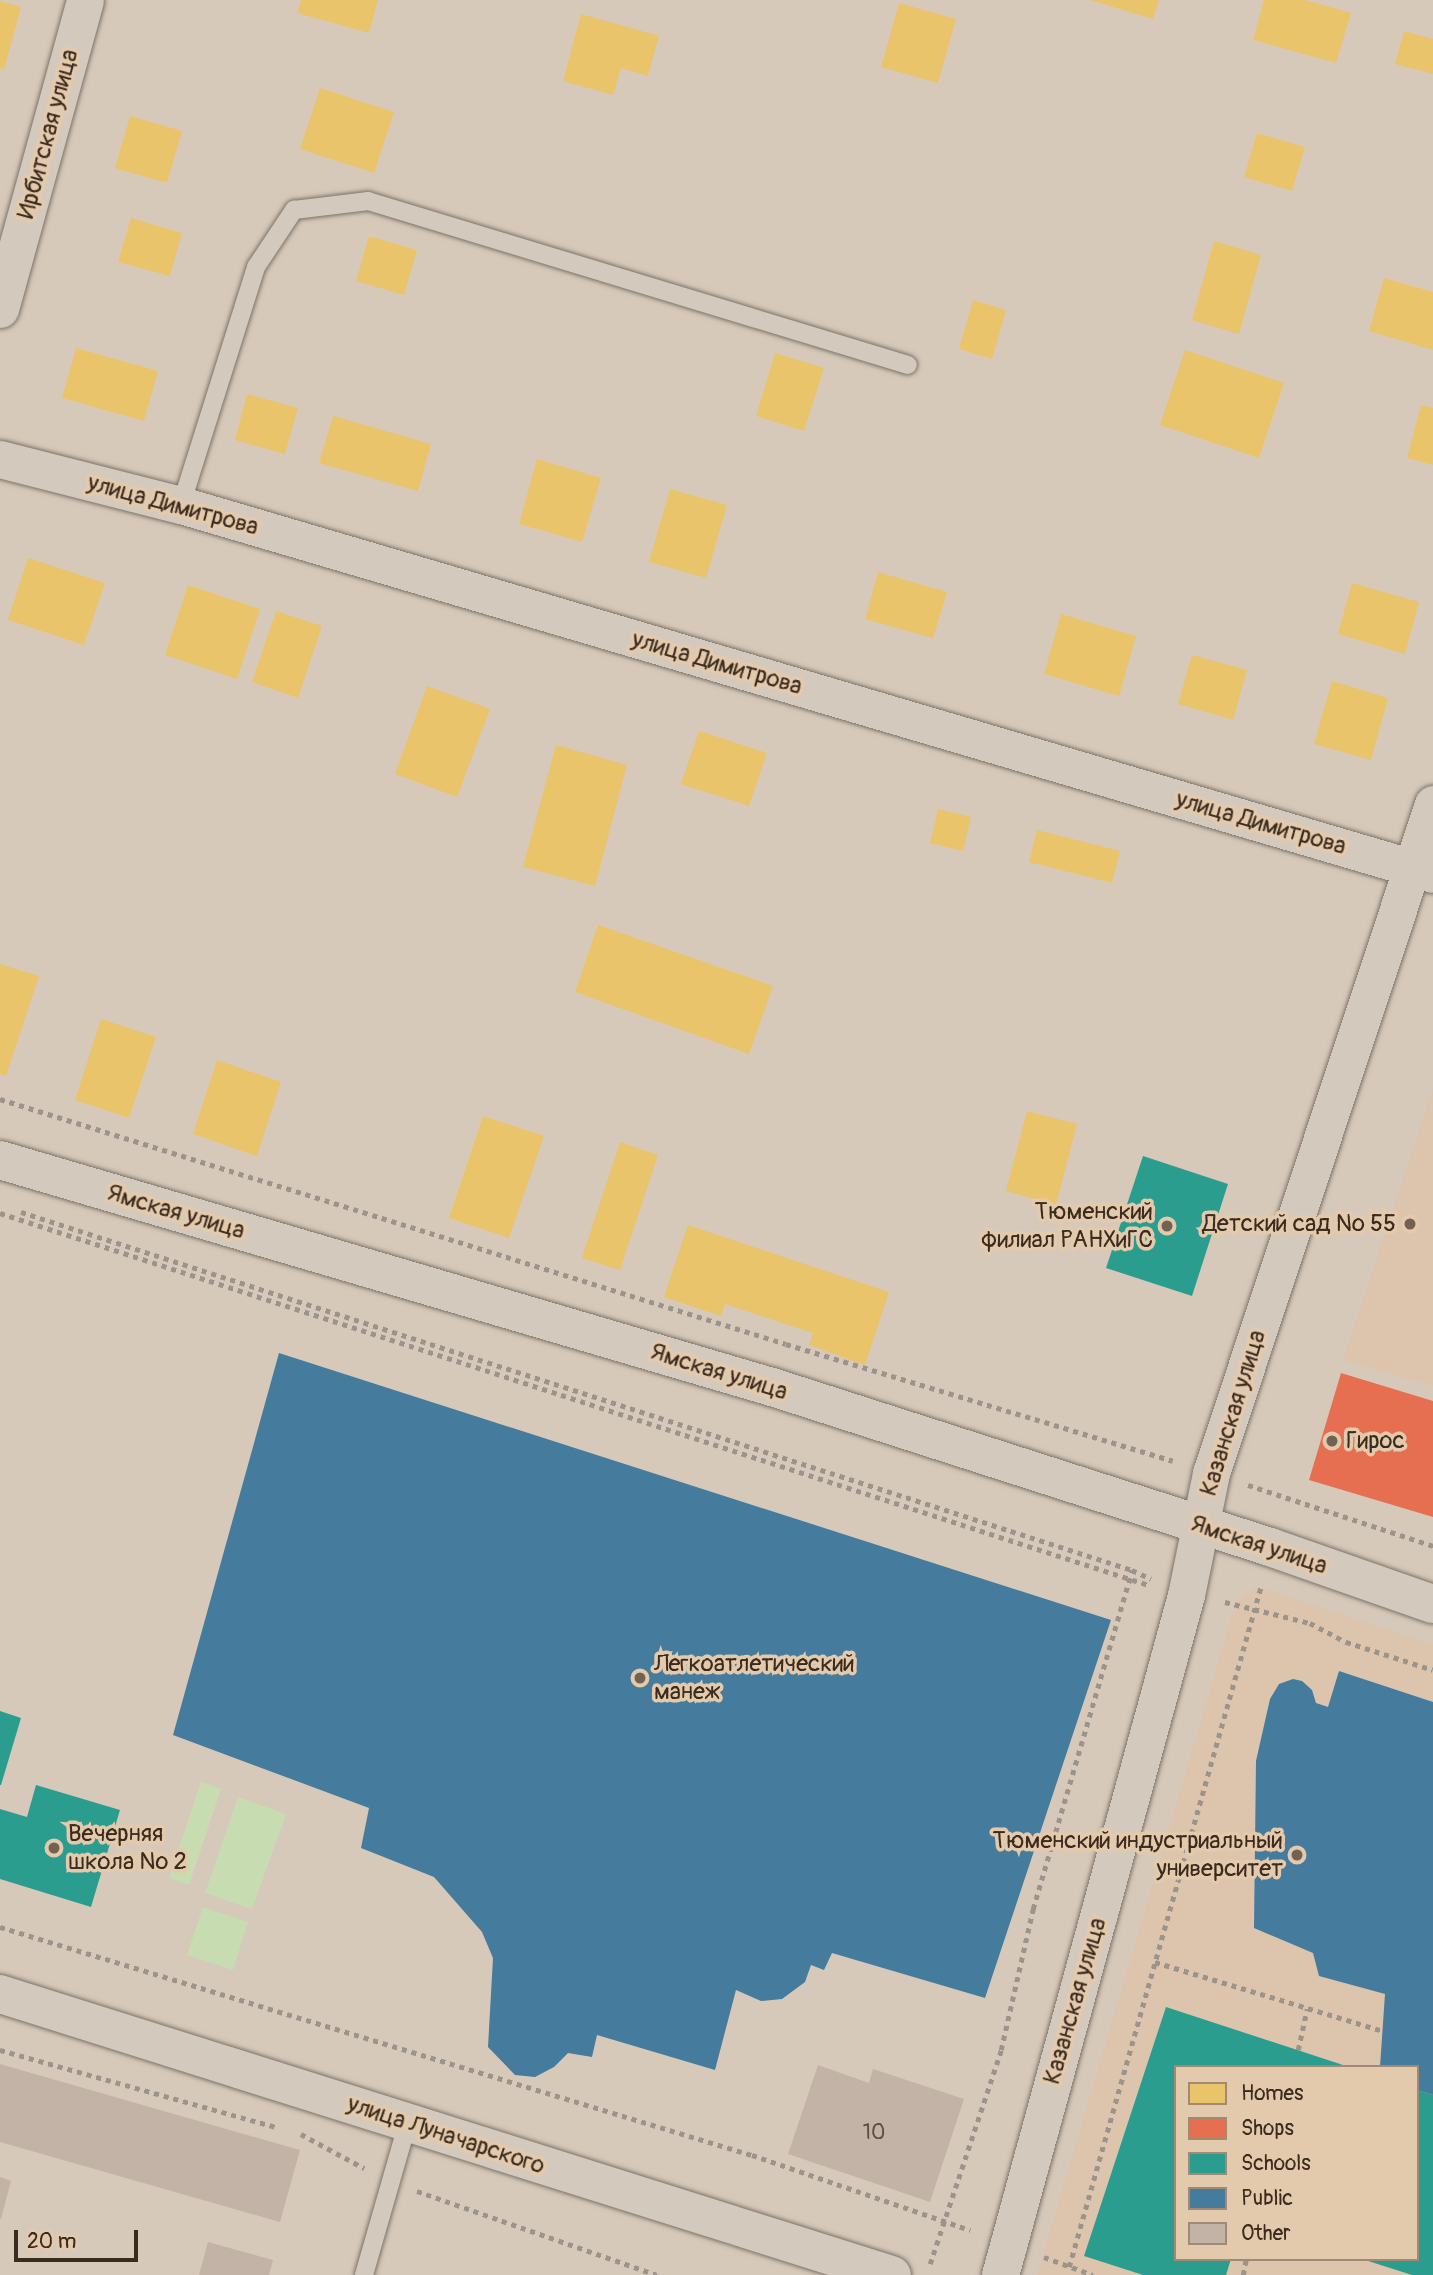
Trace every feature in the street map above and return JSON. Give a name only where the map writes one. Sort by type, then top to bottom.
[{"type":"main road","name":"Ямская улица","points":[[0,1160],[772,1387],[1433,1604]]},
{"type":"main road","name":"улица Луначарского","points":[[0,1994],[892,2275]]},
{"type":"street","name":"Ирбитская улица","points":[[0,309],[85,0]]},
{"type":"street","name":"улица Димитрова","points":[[0,459],[181,505],[1423,871]]},
{"type":"street","name":"Казанская улица","points":[[1000,2275],[1186,1595],[1211,1473],[1423,871],[1433,804]]},
{"type":"lane","points":[[181,505],[256,267],[294,210],[368,201],[908,365]]},
{"type":"lane","points":[[364,2275],[408,2122]]},
{"type":"path","points":[[0,1099],[772,1340],[1156,1455]]},
{"type":"path","points":[[0,1206],[1132,1570],[1186,1595]]},
{"type":"path","points":[[0,1213],[1131,1581]]},
{"type":"path","points":[[1284,1497],[1433,1546]]},
{"type":"path","points":[[927,2275],[1001,2050],[1033,1909],[1131,1581],[1132,1570]]},
{"type":"path","points":[[1093,2275],[1069,2267],[1255,1607],[1310,1623],[1346,1642],[1433,1670]]},
{"type":"path","points":[[0,1927],[752,2155],[944,2222]]},
{"type":"path","points":[[1155,1962],[1383,2031]]},
{"type":"path","points":[[1298,2050],[1307,2009]]},
{"type":"path","points":[[0,2050],[300,2134],[392,2182],[657,2275]]},
{"type":"shaded area","name":"Детский сад № 55","points":[[1433,1088],[1433,1386],[1343,1360]]},
{"type":"shaded area","name":"Тюменский индустриальный университет","points":[[1258,1587],[1433,1644],[1433,2275],[1037,2275],[1237,1599]]},
{"type":"green space","points":[[201,1782],[221,1789],[189,1885],[169,1878]]},
{"type":"green space","points":[[238,1797],[286,1814],[252,1909],[205,1893]]},
{"type":"green space","points":[[203,1907],[248,1922],[233,1970],[187,1955]]},
{"type":"building: Homes","points":[[301,0],[378,0],[369,33],[297,13]]},
{"type":"building: Homes","points":[[1090,0],[1159,0],[1153,19]]},
{"type":"building: Homes","points":[[1264,0],[1305,0],[1351,13],[1336,63],[1253,40]]},
{"type":"building: Homes","points":[[0,1],[21,7],[4,70],[0,68]]},
{"type":"building: Homes","points":[[899,3],[956,19],[938,83],[881,67]]},
{"type":"building: Homes","points":[[581,14],[659,36],[648,76],[621,68],[613,95],[563,81]]},
{"type":"building: Homes","points":[[1404,31],[1433,39],[1433,74],[1395,64]]},
{"type":"building: Homes","points":[[320,88],[394,112],[374,173],[300,149]]},
{"type":"building: Homes","points":[[130,116],[182,131],[167,183],[115,168]]},
{"type":"building: Homes","points":[[1257,133],[1305,147],[1292,191],[1244,177]]},
{"type":"building: Homes","points":[[131,218],[182,233],[170,276],[118,262]]},
{"type":"building: Homes","points":[[369,236],[417,250],[404,295],[356,281]]},
{"type":"building: Homes","points":[[1214,241],[1261,255],[1239,334],[1192,320]]},
{"type":"building: Homes","points":[[1384,278],[1433,292],[1433,350],[1369,331]]},
{"type":"building: Homes","points":[[973,300],[1006,310],[992,359],[959,349]]},
{"type":"building: Homes","points":[[76,348],[158,371],[144,421],[62,398]]},
{"type":"building: Homes","points":[[1185,350],[1284,383],[1259,458],[1160,425]]},
{"type":"building: Homes","points":[[775,353],[824,368],[804,431],[756,416]]},
{"type":"building: Homes","points":[[247,394],[298,408],[285,454],[235,440]]},
{"type":"building: Homes","points":[[1421,405],[1433,408],[1433,465],[1407,458]]},
{"type":"building: Homes","points":[[333,416],[431,444],[418,491],[319,463]]},
{"type":"building: Homes","points":[[537,459],[601,478],[582,542],[519,524]]},
{"type":"building: Homes","points":[[670,489],[727,505],[706,578],[649,562]]},
{"type":"building: Homes","points":[[28,558],[105,583],[84,645],[8,620]]},
{"type":"building: Homes","points":[[878,572],[947,592],[933,638],[865,619]]},
{"type":"building: Homes","points":[[1352,583],[1419,602],[1405,654],[1338,634]]},
{"type":"building: Homes","points":[[188,585],[260,609],[237,679],[165,655]]},
{"type":"building: Homes","points":[[276,611],[322,626],[298,698],[252,682]]},
{"type":"building: Homes","points":[[1061,614],[1136,636],[1119,696],[1044,674]]},
{"type":"building: Homes","points":[[1192,655],[1247,670],[1233,720],[1178,704]]},
{"type":"building: Homes","points":[[1332,681],[1388,698],[1371,760],[1314,744]]},
{"type":"building: Homes","points":[[427,686],[490,709],[457,797],[395,774]]},
{"type":"building: Homes","points":[[699,731],[767,753],[749,806],[681,784]]},
{"type":"building: Homes","points":[[556,745],[627,765],[595,886],[523,867]]},
{"type":"building: Homes","points":[[938,809],[971,817],[963,851],[930,843]]},
{"type":"building: Homes","points":[[1037,830],[1120,851],[1112,883],[1029,862]]},
{"type":"building: Homes","points":[[598,925],[773,986],[749,1054],[575,992]]},
{"type":"building: Homes","points":[[0,964],[39,976],[6,1076],[0,1074]]},
{"type":"building: Homes","points":[[101,1019],[156,1037],[129,1118],[75,1100]]},
{"type":"building: Homes","points":[[217,1060],[281,1082],[257,1156],[193,1134]]},
{"type":"building: Homes","points":[[1027,1111],[1077,1124],[1056,1205],[1006,1191]]},
{"type":"building: Homes","points":[[483,1116],[544,1136],[509,1238],[449,1218]]},
{"type":"building: Homes","points":[[620,1142],[658,1155],[620,1270],[582,1258]]},
{"type":"building: Homes","points":[[688,1225],[889,1292],[865,1365],[809,1345],[813,1333],[725,1304],[721,1316],[664,1297]]},
{"type":"building: Shops","points":[[1341,1373],[1433,1401],[1433,1517],[1309,1480]]},
{"type":"building: Schools","name":"Тюменский филиал РАНХиГС","points":[[1143,1156],[1228,1184],[1192,1296],[1106,1268]]},
{"type":"building: Schools","points":[[0,1711],[21,1718],[1,1785],[0,1785]]},
{"type":"building: Schools","name":"Вечерняя школа № 2","points":[[36,1785],[120,1810],[91,1907],[0,1879],[0,1809],[27,1817]]},
{"type":"building: Schools","points":[[1166,2007],[1343,2065],[1174,2065],[1174,2261],[1230,2261],[1226,2275],[1143,2275],[1084,2256]]},
{"type":"building: Schools","points":[[1419,2091],[1433,2095],[1433,2275],[1412,2275],[1368,2261],[1419,2261]]},
{"type":"building: Public","name":"Легкоатлетический манеж","points":[[279,1353],[1111,1620],[985,1998],[832,1953],[824,1970],[811,1965],[805,1982],[782,1999],[761,2001],[736,1990],[715,2070],[597,2035],[592,2057],[568,2053],[554,2067],[535,2077],[515,2075],[488,2047],[493,1958],[482,1932],[434,1877],[361,1848],[369,1808],[173,1735]]},
{"type":"building: Public","points":[[1339,1671],[1433,1702],[1433,2095],[1419,2091],[1419,2065],[1380,2065],[1385,1994],[1319,1976],[1313,1953],[1254,1928],[1256,1761],[1270,1699],[1279,1684],[1293,1679],[1302,1681],[1312,1690],[1316,1703],[1328,1707]]},
{"type":"building: Other","points":[[0,2064],[300,2150],[280,2222],[0,2142]]},
{"type":"building: Other","points":[[818,2065],[869,2083],[873,2069],[964,2099],[930,2202],[788,2154]]},
{"type":"building: Other","points":[[0,2177],[11,2181],[1,2219],[0,2219]]},
{"type":"building: Other","points":[[208,2242],[273,2260],[269,2275],[199,2275]]},
{"type":"place","name":"Детский сад № 55","points":[[1410,1224]]},
{"type":"place","name":"Тюменский филиал РАНХиГС","points":[[1167,1226]]},
{"type":"place","name":"Гирос","points":[[1332,1441]]},
{"type":"place","name":"Легкоатлетический манеж","points":[[640,1678]]},
{"type":"place","name":"Вечерняя школа № 2","points":[[54,1848]]},
{"type":"place","name":"Тюменский индустриальный университет","points":[[1297,1855]]}]
